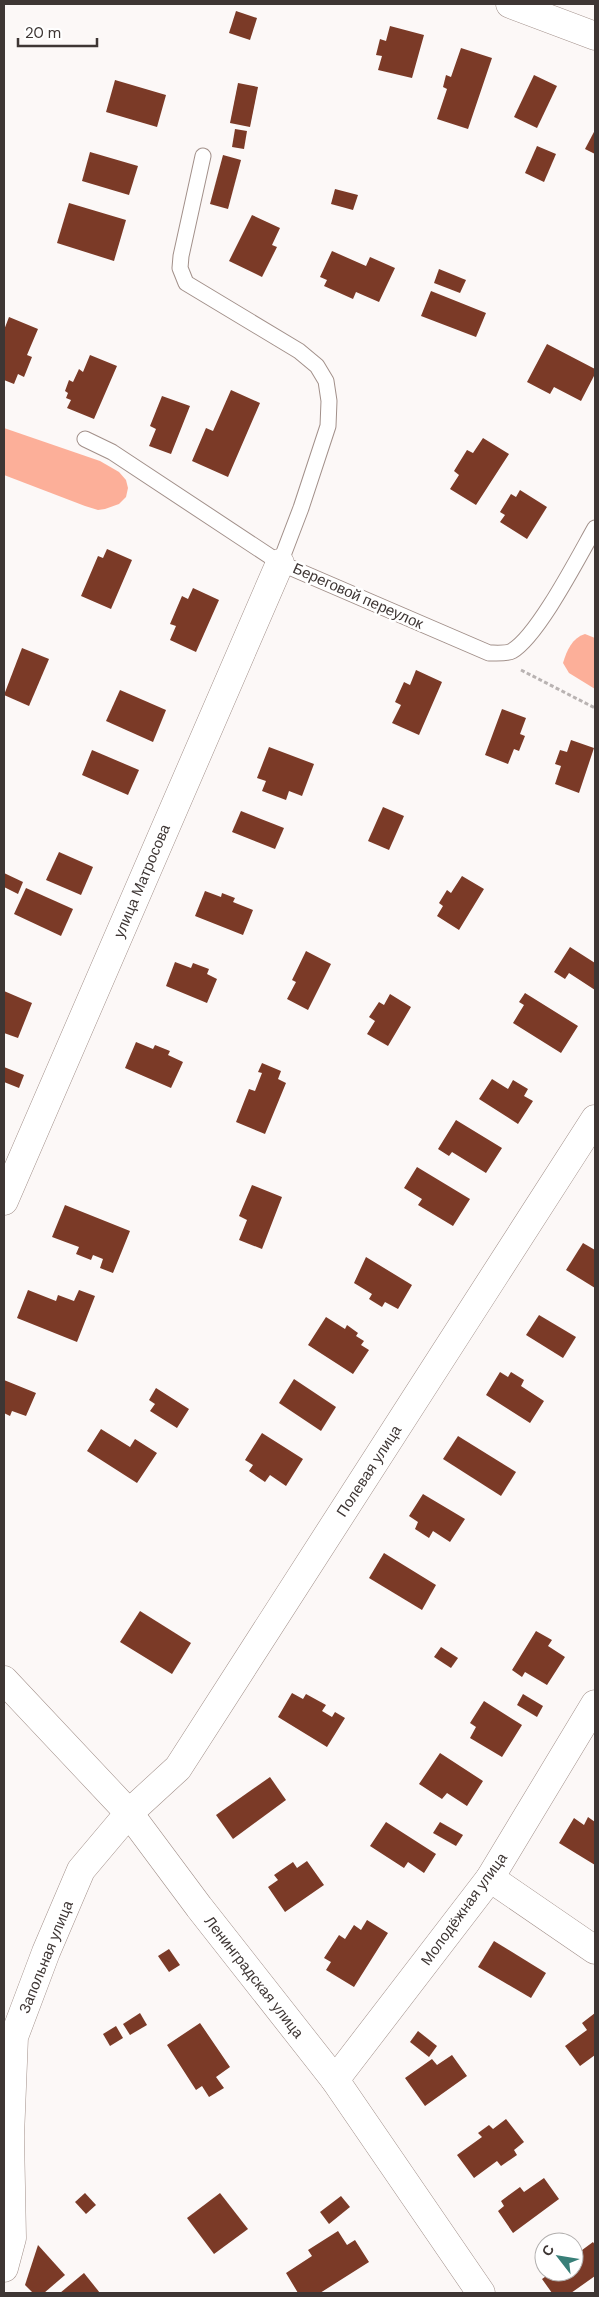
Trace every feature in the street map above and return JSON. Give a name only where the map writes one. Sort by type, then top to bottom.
[{"type":"street","points":[[510,4],[595,36]]},
{"type":"street","name":"улица Матросова","points":[[4,1201],[280,562]]},
{"type":"street","name":"Полевая улица","points":[[130,1813],[178,1768],[595,1119]]},
{"type":"street","name":"Ленинградская улица","points":[[4,1680],[130,1813],[199,1907],[334,2080],[481,2293]]},
{"type":"street","name":"Молодёжная улица","points":[[334,2080],[490,1878],[595,1704]]},
{"type":"street","name":"Запольная улица","points":[[4,2268],[12,2238],[9,2045],[81,1870],[130,1813]]},
{"type":"street","points":[[490,1878],[595,1950]]},
{"type":"lane","points":[[203,156],[181,256],[180,268],[186,282],[299,351],[317,366],[326,381],[330,402],[328,426],[301,508],[280,562]]},
{"type":"lane","name":"Береговой переулок","points":[[85,439],[112,452],[280,562],[489,653]]},
{"type":"lane","points":[[489,653],[511,652],[527,636],[555,598],[595,528]]},
{"type":"path","points":[[489,653],[595,708]]},
{"type":"shaded area","points":[[4,428],[100,461],[119,472],[126,480],[128,488],[126,497],[119,504],[98,510],[4,475]]},
{"type":"shaded area","points":[[585,634],[595,638],[595,689],[569,673],[563,663],[571,645],[577,638]]},
{"type":"building","points":[[236,11],[257,18],[250,40],[229,33]]},
{"type":"building","points":[[390,26],[424,35],[412,78],[378,70],[382,56],[376,55],[380,39],[386,41]]},
{"type":"building","points":[[461,48],[492,58],[468,129],[437,119],[447,89],[443,87],[446,75],[451,77]]},
{"type":"building","points":[[534,75],[557,86],[537,128],[514,117]]},
{"type":"building","points":[[115,80],[166,95],[157,127],[106,112]]},
{"type":"building","points":[[238,83],[258,87],[250,127],[230,123]]},
{"type":"building","points":[[235,129],[247,131],[244,149],[232,147]]},
{"type":"building","points":[[595,130],[595,154],[585,149]]},
{"type":"building","points":[[537,146],[556,154],[544,182],[525,173]]},
{"type":"building","points":[[90,152],[138,166],[129,195],[82,181]]},
{"type":"building","points":[[223,155],[241,160],[228,209],[210,204]]},
{"type":"building","points":[[335,189],[358,195],[353,210],[331,204]]},
{"type":"building","points":[[69,203],[126,220],[114,261],[57,243]]},
{"type":"building","points":[[252,215],[280,228],[272,245],[277,247],[262,277],[229,261]]},
{"type":"building","points":[[332,251],[366,266],[370,257],[395,268],[379,302],[356,292],[353,299],[324,286],[327,280],[320,277]]},
{"type":"building","points":[[439,269],[466,280],[460,293],[434,283]]},
{"type":"building","points":[[431,291],[486,313],[476,337],[421,316]]},
{"type":"building","points":[[9,317],[38,329],[27,355],[32,357],[24,377],[18,374],[14,384],[4,380],[4,330]]},
{"type":"building","points":[[547,344],[595,369],[595,374],[581,401],[554,387],[550,394],[527,382]]},
{"type":"building","points":[[90,355],[117,366],[94,419],[67,408],[71,400],[66,398],[68,393],[65,391],[69,380],[73,382],[79,369],[83,372]]},
{"type":"building","points":[[231,390],[260,403],[228,477],[192,461],[206,428],[213,431]]},
{"type":"building","points":[[162,396],[190,406],[171,454],[149,446],[156,429],[150,426]]},
{"type":"building","points":[[483,438],[509,454],[476,505],[450,489],[459,475],[454,471],[467,450],[473,453]]},
{"type":"building","points":[[520,490],[547,507],[527,539],[500,522],[505,515],[500,512],[511,494],[516,497]]},
{"type":"building","points":[[107,549],[132,560],[111,609],[81,596],[98,556],[103,558]]},
{"type":"building","points":[[193,588],[219,600],[196,652],[170,640],[176,626],[170,624],[182,596],[188,599]]},
{"type":"building","points":[[22,648],[49,659],[29,706],[4,695]]},
{"type":"building","points":[[416,670],[442,682],[419,735],[392,723],[401,705],[395,702],[404,682],[410,685]]},
{"type":"building","points":[[120,690],[166,710],[153,742],[106,721]]},
{"type":"building","points":[[502,709],[526,718],[520,734],[525,736],[519,751],[514,749],[508,764],[485,755]]},
{"type":"building","points":[[571,740],[594,748],[579,793],[555,784],[561,766],[555,764],[560,750],[567,752]]},
{"type":"building","points":[[269,747],[314,764],[302,796],[289,791],[286,800],[262,791],[266,781],[257,778]]},
{"type":"building","points":[[92,750],[139,770],[128,795],[82,775]]},
{"type":"building","points":[[383,807],[404,816],[389,850],[368,841]]},
{"type":"building","points":[[241,811],[284,828],[275,849],[232,832]]},
{"type":"building","points":[[59,852],[93,867],[81,895],[46,880]]},
{"type":"building","points":[[4,873],[23,882],[18,894],[4,887]]},
{"type":"building","points":[[462,876],[484,889],[459,930],[437,916],[443,906],[439,903],[447,890],[451,893]]},
{"type":"building","points":[[26,888],[73,909],[61,936],[14,914]]},
{"type":"building","points":[[205,891],[221,897],[222,893],[235,898],[233,902],[253,910],[243,935],[195,916]]},
{"type":"building","points":[[570,947],[595,963],[595,990],[569,973],[565,979],[554,972]]},
{"type":"building","points":[[306,951],[331,964],[308,1010],[287,999],[296,982],[292,980]]},
{"type":"building","points":[[175,962],[191,968],[193,963],[209,969],[207,974],[217,979],[207,1003],[166,986]]},
{"type":"building","points":[[4,991],[32,1003],[18,1038],[4,1033]]},
{"type":"building","points":[[525,993],[578,1026],[561,1053],[513,1023],[524,1005],[519,1002]]},
{"type":"building","points":[[390,994],[411,1007],[388,1046],[367,1034],[375,1021],[369,1017],[379,1002],[384,1005]]},
{"type":"building","points":[[136,1042],[153,1049],[155,1045],[170,1051],[168,1055],[183,1062],[171,1088],[125,1068]]},
{"type":"building","points":[[262,1063],[281,1071],[278,1079],[286,1083],[265,1134],[236,1122],[249,1089],[255,1091],[262,1073],[258,1072]]},
{"type":"building","points":[[4,1067],[24,1075],[19,1088],[4,1082]]},
{"type":"building","points":[[492,1079],[508,1089],[513,1080],[528,1089],[524,1096],[533,1101],[518,1124],[479,1099]]},
{"type":"building","points":[[456,1120],[502,1148],[486,1173],[452,1152],[449,1156],[438,1149]]},
{"type":"building","points":[[417,1167],[470,1199],[453,1226],[418,1205],[422,1199],[404,1188]]},
{"type":"building","points":[[252,1185],[282,1197],[262,1249],[239,1240],[247,1220],[239,1216]]},
{"type":"building","points":[[65,1205],[130,1231],[113,1273],[100,1268],[103,1259],[93,1255],[91,1260],[76,1254],[79,1247],[52,1237]]},
{"type":"building","points":[[583,1243],[595,1250],[595,1288],[566,1270]]},
{"type":"building","points":[[366,1257],[412,1285],[398,1309],[385,1302],[382,1307],[369,1299],[372,1294],[354,1283]]},
{"type":"building","points":[[28,1290],[56,1301],[58,1295],[74,1301],[79,1290],[95,1296],[77,1342],[17,1318]]},
{"type":"building","points":[[539,1315],[576,1337],[563,1358],[526,1335]]},
{"type":"building","points":[[326,1317],[345,1329],[347,1325],[358,1333],[356,1336],[364,1341],[361,1345],[369,1350],[353,1374],[308,1345]]},
{"type":"building","points":[[500,1372],[508,1377],[511,1372],[524,1380],[521,1386],[544,1401],[530,1423],[486,1395]]},
{"type":"building","points":[[294,1379],[336,1407],[321,1431],[279,1403]]},
{"type":"building","points":[[4,1380],[36,1393],[26,1416],[12,1411],[10,1416],[4,1413]]},
{"type":"building","points":[[156,1388],[189,1409],[177,1428],[150,1411],[155,1404],[149,1400]]},
{"type":"building","points":[[101,1429],[130,1447],[135,1439],[157,1453],[137,1483],[87,1451]]},
{"type":"building","points":[[262,1433],[303,1459],[286,1486],[270,1475],[265,1482],[249,1471],[253,1465],[245,1460]]},
{"type":"building","points":[[458,1436],[516,1472],[501,1496],[443,1459]]},
{"type":"building","points":[[423,1494],[465,1519],[450,1542],[433,1531],[429,1538],[415,1529],[418,1522],[409,1516]]},
{"type":"building","points":[[384,1553],[436,1585],[422,1610],[369,1578]]},
{"type":"building","points":[[140,1611],[191,1643],[172,1674],[120,1642]]},
{"type":"building","points":[[536,1631],[552,1640],[548,1646],[565,1657],[547,1685],[525,1672],[522,1677],[512,1670]]},
{"type":"building","points":[[441,1647],[458,1658],[451,1668],[434,1657]]},
{"type":"building","points":[[292,1693],[303,1699],[306,1694],[326,1705],[322,1711],[332,1717],[335,1712],[345,1718],[327,1747],[278,1717]]},
{"type":"building","points":[[523,1694],[543,1706],[537,1717],[517,1705]]},
{"type":"building","points":[[484,1701],[522,1725],[502,1757],[470,1738],[476,1727],[470,1723]]},
{"type":"building","points":[[440,1753],[483,1781],[467,1806],[447,1793],[442,1799],[419,1784]]},
{"type":"building","points":[[270,1777],[286,1800],[233,1839],[216,1815]]},
{"type":"building","points":[[588,1817],[595,1822],[595,1865],[559,1843],[574,1818],[584,1825]]},
{"type":"building","points":[[386,1822],[436,1854],[424,1873],[408,1862],[404,1868],[370,1846]]},
{"type":"building","points":[[440,1822],[463,1835],[456,1846],[433,1833]]},
{"type":"building","points":[[307,1861],[324,1885],[285,1912],[268,1887],[278,1880],[274,1875],[293,1862],[297,1868]]},
{"type":"building","points":[[367,1920],[388,1933],[354,1987],[326,1970],[331,1962],[324,1958],[339,1935],[345,1939],[354,1925],[361,1930]]},
{"type":"building","points":[[494,1941],[546,1973],[531,1998],[478,1967]]},
{"type":"building","points":[[169,1949],[180,1965],[169,1972],[158,1956]]},
{"type":"building","points":[[140,2013],[147,2025],[130,2035],[123,2024]]},
{"type":"building","points":[[595,2013],[595,2055],[580,2066],[565,2046],[587,2030],[582,2023]]},
{"type":"building","points":[[200,2023],[230,2067],[216,2077],[224,2088],[209,2097],[202,2086],[196,2090],[167,2045]]},
{"type":"building","points":[[116,2026],[123,2038],[110,2046],[103,2034]]},
{"type":"building","points":[[418,2031],[437,2046],[429,2057],[410,2042]]},
{"type":"building","points":[[452,2055],[467,2076],[425,2106],[405,2078],[432,2059],[437,2065]]},
{"type":"building","points":[[506,2119],[524,2142],[514,2150],[517,2155],[501,2166],[497,2161],[474,2178],[457,2155],[482,2137],[478,2133],[489,2125],[493,2129]]},
{"type":"building","points":[[544,2178],[559,2199],[513,2233],[498,2211],[504,2206],[501,2201],[520,2187],[524,2192]]},
{"type":"building","points":[[85,2193],[96,2205],[86,2214],[75,2202]]},
{"type":"building","points":[[220,2193],[248,2229],[214,2254],[187,2218]]},
{"type":"building","points":[[341,2196],[350,2207],[329,2224],[320,2212]]},
{"type":"building","points":[[338,2231],[347,2245],[355,2240],[369,2262],[320,2293],[298,2293],[286,2273],[312,2256],[308,2250]]},
{"type":"building","points":[[593,2242],[595,2245],[595,2276],[571,2293],[552,2293],[544,2282],[584,2282],[584,2249]]},
{"type":"building","points":[[38,2245],[65,2275],[44,2293],[33,2293],[25,2285]]},
{"type":"building","points":[[84,2273],[100,2293],[60,2293]]}]
